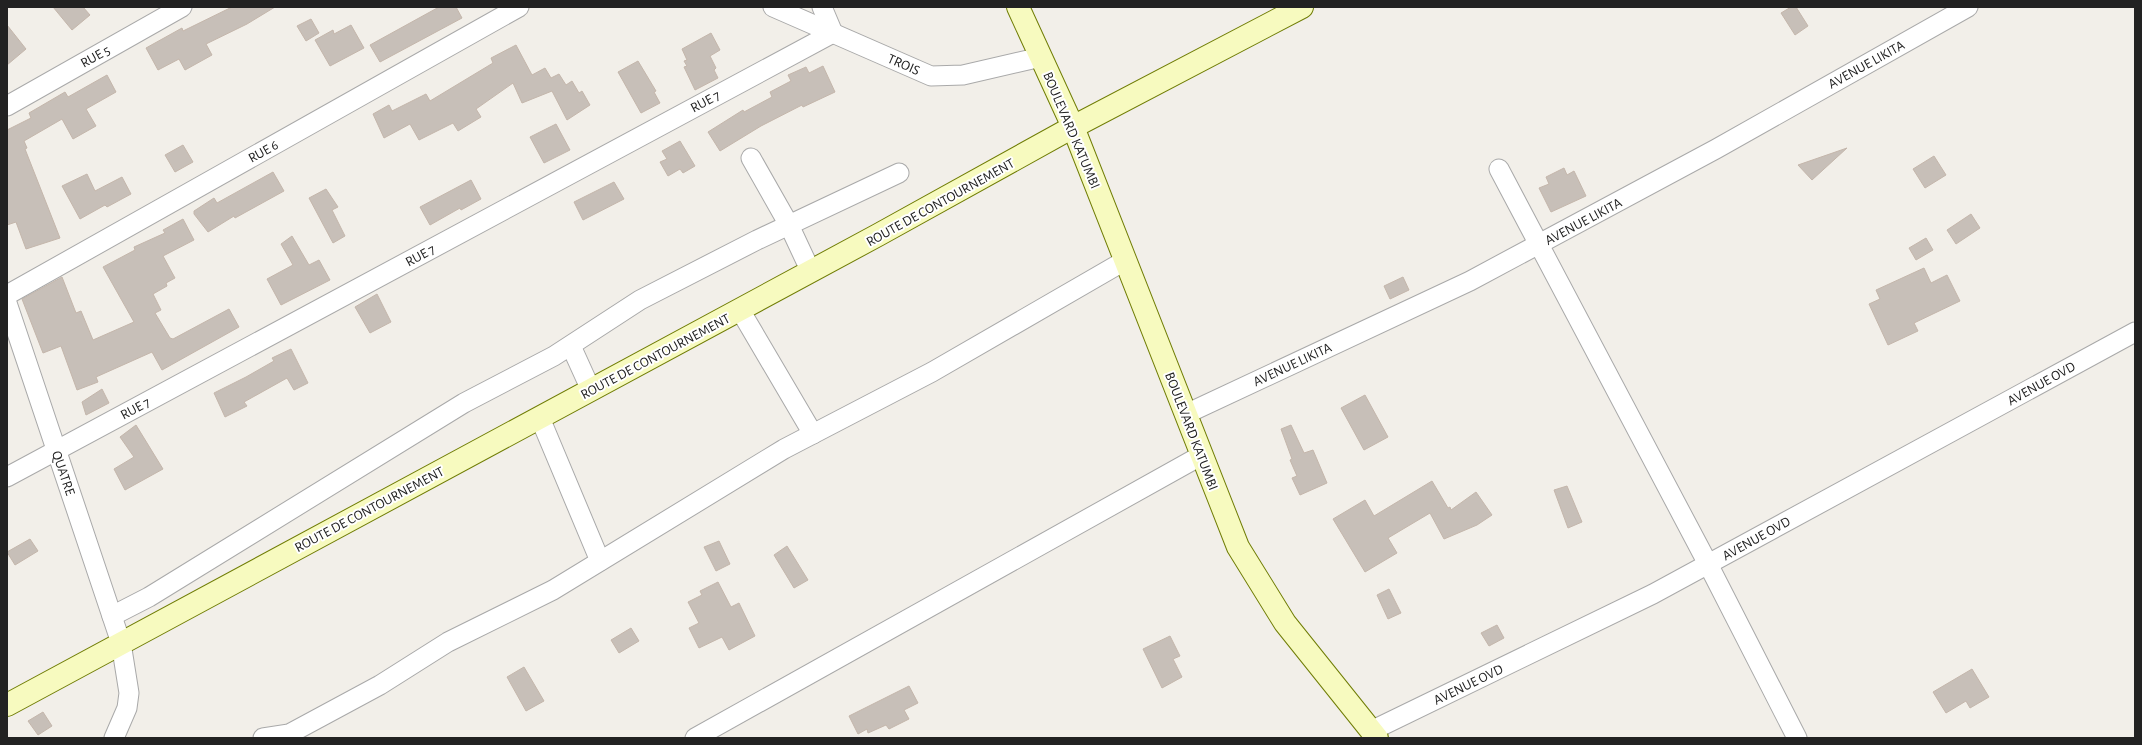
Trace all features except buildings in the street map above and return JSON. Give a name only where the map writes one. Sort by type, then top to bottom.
[{"type":"street","name":"RUE 5","points":[[7,106],[182,7]]},
{"type":"street","name":"RUE 6","points":[[7,295],[519,7]]},
{"type":"street","name":"TROIS","points":[[774,7],[931,76],[963,75],[1041,57]]},
{"type":"street","points":[[822,7],[833,33]]},
{"type":"street","name":"BOULEVARD KATUMBI","points":[[1018,7],[1073,127],[1238,547],[1258,583],[1285,623],[1374,735]]},
{"type":"street","name":"ROUTE DE CONTOURNEMENT","points":[[7,705],[811,272],[1073,127],[1302,7]]},
{"type":"street","name":"AVENUE LIKITA","points":[[1186,414],[1470,281],[1716,149],[1968,7]]},
{"type":"street","name":"RUE 7","points":[[7,477],[833,33]]},
{"type":"street","points":[[751,158],[789,225],[811,272]]},
{"type":"street","points":[[1499,169],[1708,564],[1797,738]]},
{"type":"street","points":[[112,616],[149,596],[464,403],[571,346],[640,300],[789,225],[899,173]]},
{"type":"street","points":[[263,738],[289,734],[380,685],[448,642],[553,590],[784,449],[932,372],[1126,260]]},
{"type":"street","name":"QUATRE","points":[[7,304],[121,643],[129,692],[127,708],[114,738]]},
{"type":"street","points":[[740,310],[813,434]]},
{"type":"street","name":"AVENUE OVD","points":[[1374,735],[1653,594],[2135,332]]},
{"type":"street","points":[[571,346],[591,390]]},
{"type":"street","points":[[540,418],[600,561]]},
{"type":"street","points":[[695,738],[1202,455]]}]
